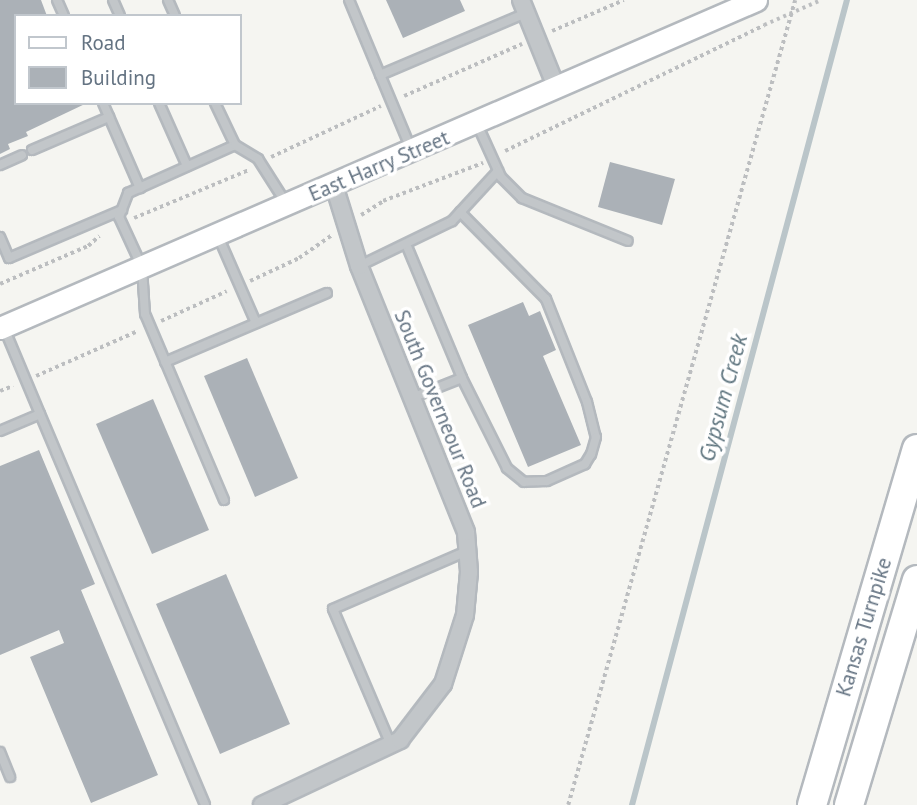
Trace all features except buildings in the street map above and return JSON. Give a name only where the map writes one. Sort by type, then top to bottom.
[{"type":"highway","name":"Kansas Turnpike","points":[[811,805],[917,449]]},
{"type":"highway","name":"Kansas Turnpike","points":[[849,805],[917,580]]},
{"type":"main road","name":"East Harry Street","points":[[2,327],[477,124],[756,0]]},
{"type":"street","points":[[523,7],[557,89]]},
{"type":"street","name":"South Governeour Road","points":[[262,805],[391,745],[423,714],[456,654],[465,615],[467,551],[455,500],[359,266],[334,185]]},
{"type":"lane","points":[[349,0],[412,151]]},
{"type":"lane","points":[[380,75],[523,7]]},
{"type":"lane","points":[[104,105],[140,188]]},
{"type":"lane","points":[[160,105],[187,166]]},
{"type":"lane","points":[[216,105],[235,145],[261,163],[287,205]]},
{"type":"lane","points":[[32,150],[109,117]]},
{"type":"lane","points":[[477,124],[498,171],[537,208],[628,241]]},
{"type":"lane","points":[[224,500],[145,314],[142,267],[122,223],[122,210],[128,193],[235,145]]},
{"type":"lane","points":[[0,165],[22,155]]},
{"type":"lane","points":[[359,266],[406,244],[460,212],[498,171]]},
{"type":"lane","points":[[0,237],[9,258],[122,210]]},
{"type":"lane","points":[[406,244],[462,378],[507,468],[524,482],[547,481],[585,464],[592,454],[596,436],[587,402],[546,299],[460,212]]},
{"type":"lane","points":[[218,235],[256,323]]},
{"type":"lane","points":[[165,362],[327,293]]},
{"type":"lane","points":[[2,327],[205,805]]},
{"type":"lane","points":[[414,397],[462,378]]},
{"type":"lane","points":[[0,431],[40,414]]},
{"type":"lane","points":[[391,745],[333,609],[467,551]]},
{"type":"lane","points":[[0,752],[10,778]]},
{"type":"path","points":[[0,284],[88,246],[104,230],[261,163],[391,101],[624,0]]},
{"type":"path","points":[[568,805],[795,0]]},
{"type":"path","points":[[0,391],[299,258],[383,201],[492,158],[764,25],[821,0]]},
{"type":"waterway","name":"Gypsum Creek","points":[[632,805],[847,0]]}]
